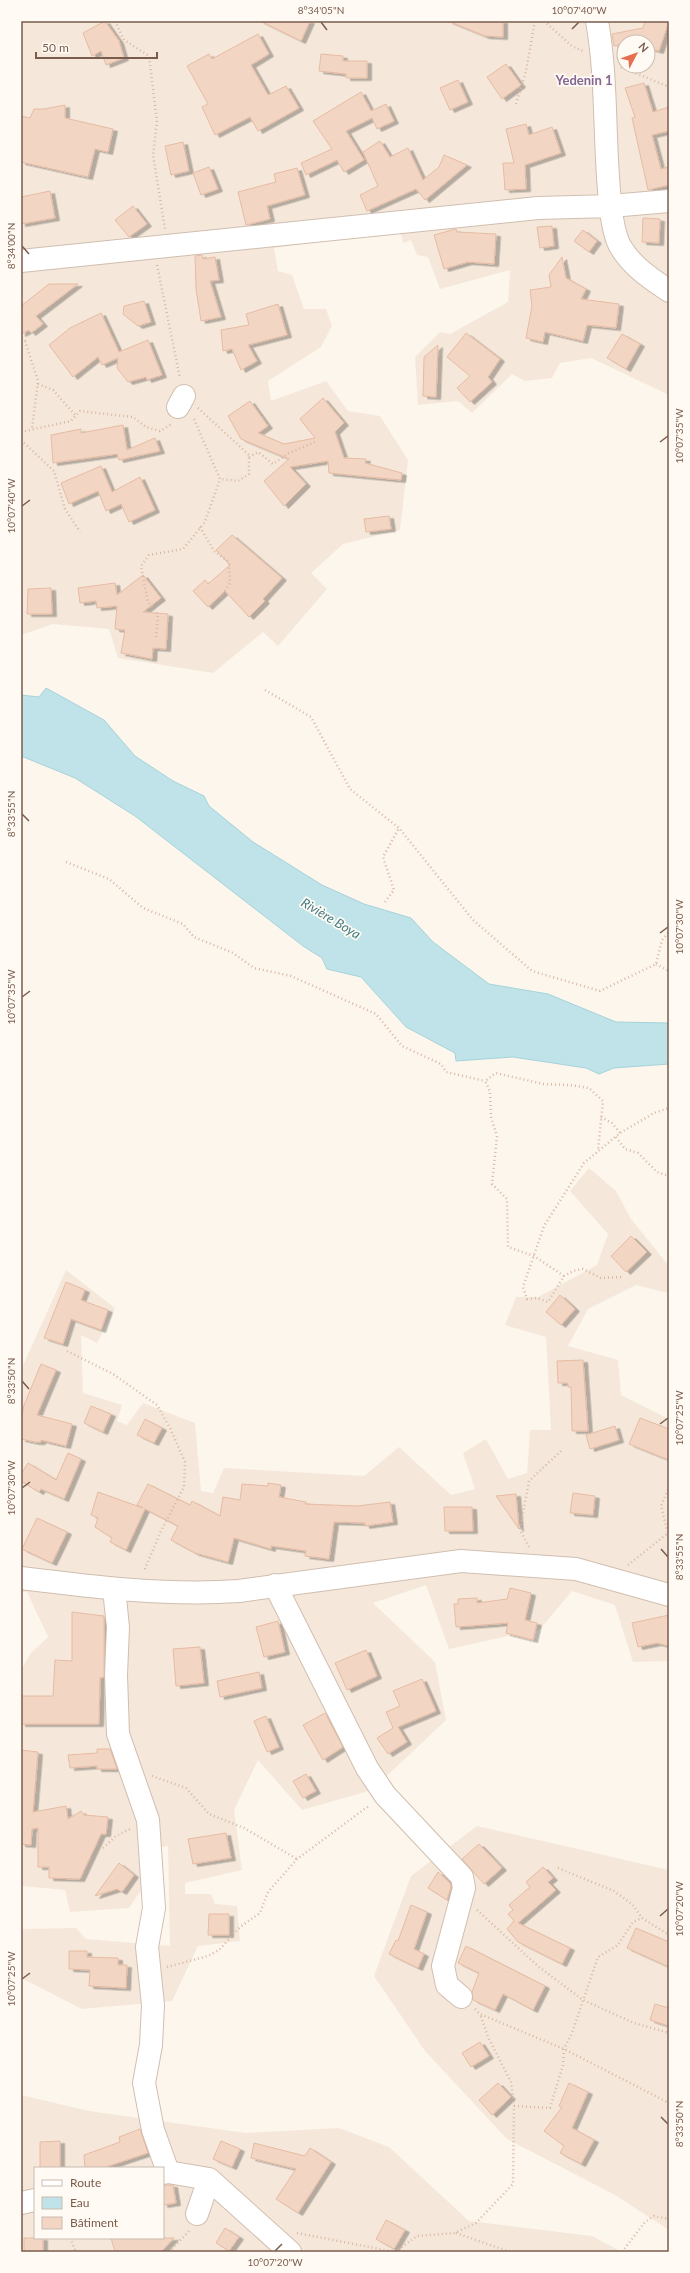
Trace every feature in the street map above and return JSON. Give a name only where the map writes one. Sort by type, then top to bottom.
[{"type":"street","points":[[596,21],[602,49],[606,154],[611,206],[619,243],[642,273],[669,291]]},
{"type":"street","points":[[21,261],[538,208],[611,206],[669,201]]},
{"type":"street","points":[[21,1578],[114,1589],[203,1593],[239,1591],[461,1561],[576,1569],[669,1595]]},
{"type":"street","points":[[275,1585],[367,1768],[385,1795],[462,1877],[464,1888],[443,1966],[447,1985],[461,1997]]},
{"type":"street","points":[[114,1589],[118,1627],[116,1675],[118,1734],[148,1820],[154,1908],[147,1947],[153,2005],[151,2037],[144,2083],[153,2130],[166,2172],[209,2179],[290,2252]]},
{"type":"street","points":[[197,2214],[209,2179]]},
{"type":"street","points":[[21,2203],[34,2200]]},
{"type":"path","points":[[114,21],[124,40],[149,56],[156,122],[153,155],[160,246],[181,402],[220,479],[205,522],[182,549],[149,555],[140,566],[148,602],[158,615],[156,637]]},
{"type":"path","points":[[516,104],[526,71],[536,21]]},
{"type":"path","points":[[21,342],[25,341],[38,384],[32,429]]},
{"type":"path","points":[[38,384],[53,390],[76,416]]},
{"type":"path","points":[[21,432],[71,421],[80,411],[133,417],[146,427],[160,431],[173,424],[181,402]]},
{"type":"path","points":[[181,402],[249,454],[249,474],[238,480],[220,479]]},
{"type":"path","points":[[21,440],[54,472],[65,509],[80,532]]},
{"type":"path","points":[[249,457],[258,452],[273,464],[289,453],[315,442]]},
{"type":"path","points":[[200,527],[214,550],[229,562],[230,583],[220,598]]},
{"type":"path","points":[[265,690],[311,717],[350,789],[399,828],[473,920],[532,971],[600,991],[656,964]]},
{"type":"path","points":[[384,902],[394,890],[383,857],[399,828]]},
{"type":"path","points":[[66,862],[109,879],[143,908],[183,924],[194,937],[233,953],[254,968],[291,976],[376,1014],[402,1046],[441,1064],[446,1072],[485,1081],[496,1073],[543,1084],[570,1085],[589,1088],[603,1101],[598,1150]]},
{"type":"path","points":[[656,964],[662,940],[669,932]]},
{"type":"path","points":[[656,964],[669,972]]},
{"type":"path","points":[[485,1081],[490,1091],[491,1117],[497,1136],[492,1184],[507,1199],[508,1247],[534,1256],[564,1276]]},
{"type":"path","points":[[621,1277],[601,1278],[584,1269],[573,1271],[564,1276],[548,1302],[537,1298],[527,1299],[523,1287],[544,1226],[584,1163],[620,1133],[654,1114],[669,1108]]},
{"type":"path","points":[[601,1117],[612,1123],[620,1133]]},
{"type":"path","points":[[616,1137],[625,1149],[638,1153],[657,1172],[669,1176]]},
{"type":"path","points":[[66,1351],[113,1374],[157,1405],[170,1428],[185,1462],[184,1487],[161,1531],[143,1575]]},
{"type":"path","points":[[540,1567],[520,1530],[530,1481],[561,1451]]},
{"type":"path","points":[[611,1579],[668,1533],[661,1506],[669,1487]]},
{"type":"path","points":[[131,1769],[186,1788],[209,1814],[244,1828],[297,1859]]},
{"type":"path","points":[[150,1972],[208,1956],[219,1950],[240,1927],[260,1913],[268,1892],[297,1859],[385,1795]]},
{"type":"path","points":[[103,1848],[116,1836],[148,1820]]},
{"type":"path","points":[[558,1868],[614,1891],[632,1904],[642,1918],[669,1936]]},
{"type":"path","points":[[459,1908],[478,1910],[539,1967],[583,2000],[634,2023],[669,2034]]},
{"type":"path","points":[[514,2106],[550,2108],[563,2065],[564,2049],[572,2033],[598,1957],[618,1945],[633,1922],[642,1918]]},
{"type":"path","points":[[461,1997],[480,2014],[564,2049],[669,2103]]},
{"type":"path","points":[[271,2235],[294,2232],[395,2252],[417,2236],[455,2233],[476,2223],[513,2184],[514,2106],[511,2082],[489,2039],[480,2014]]},
{"type":"path","points":[[622,2252],[645,2222],[654,2216],[669,2219]]},
{"type":"path","points":[[455,2233],[510,2252]]},
{"type":"path","points":[[70,2239],[76,2252]]},
{"type":"shaded area","points":[[21,21],[669,21],[669,395],[591,358],[560,363],[552,378],[525,381],[512,374],[472,413],[458,401],[418,405],[415,357],[440,332],[450,334],[508,302],[510,270],[440,289],[428,257],[417,255],[411,240],[403,243],[400,230],[274,248],[278,271],[292,275],[304,309],[326,309],[332,326],[321,347],[268,381],[271,401],[326,381],[348,411],[380,416],[408,460],[400,530],[343,544],[311,573],[327,589],[278,646],[263,632],[213,673],[118,658],[109,629],[53,624],[21,635]]},
{"type":"shaded area","points":[[589,1168],[616,1191],[631,1219],[669,1266],[668,1293],[636,1285],[588,1309],[568,1346],[618,1360],[621,1395],[669,1419],[669,1661],[633,1662],[615,1605],[572,1591],[540,1629],[449,1649],[426,1585],[373,1603],[435,1662],[446,1720],[372,1790],[302,1810],[258,1760],[234,1810],[242,1870],[185,1883],[185,1894],[211,1894],[215,1904],[237,1906],[240,1941],[198,1946],[172,2001],[82,2009],[21,1978],[21,1929],[76,1928],[86,1939],[170,1946],[168,1846],[144,1850],[148,1880],[129,1908],[70,1912],[65,1890],[21,1886],[21,1670],[31,1653],[48,1637],[27,1592],[21,1592],[21,1370],[66,1270],[115,1308],[97,1343],[81,1335],[83,1393],[122,1405],[117,1421],[127,1425],[143,1403],[195,1423],[201,1491],[213,1493],[224,1468],[364,1476],[399,1447],[451,1495],[475,1489],[463,1453],[486,1439],[508,1479],[527,1473],[530,1430],[551,1430],[546,1337],[505,1325],[516,1297],[538,1297],[597,1265],[608,1234],[570,1191]]},
{"type":"shaded area","points":[[477,1826],[669,1870],[669,2230],[615,2195],[507,2139],[425,2051],[374,1976],[411,1876]]},
{"type":"shaded area","points":[[21,2095],[89,2111],[246,2133],[339,2128],[389,2147],[469,2221],[592,2236],[622,2252],[21,2252]]},
{"type":"water","name":"Rivière Boya","points":[[46,688],[104,720],[135,756],[173,781],[204,796],[209,806],[253,842],[322,885],[364,904],[411,918],[433,942],[489,984],[548,994],[616,1022],[669,1023],[669,1064],[614,1068],[599,1074],[586,1068],[513,1057],[456,1061],[455,1053],[406,1027],[361,977],[327,969],[322,958],[303,946],[135,816],[75,778],[21,756],[21,695],[39,697]]},
{"type":"building","points":[[105,21],[119,41],[124,58],[106,65],[101,51],[92,56],[83,33]]},
{"type":"building","points":[[260,21],[310,21],[301,41]]},
{"type":"building","points":[[448,21],[503,21],[503,37],[485,36]]},
{"type":"building","points":[[645,21],[669,21],[659,51],[656,50],[656,34],[616,34],[616,46],[614,46],[612,34],[643,28]]},
{"type":"building","points":[[258,34],[269,54],[251,65],[268,95],[286,86],[299,108],[258,131],[250,117],[215,135],[202,107],[208,104],[187,66],[209,54],[212,59]]},
{"type":"building","points":[[321,54],[343,56],[343,61],[367,61],[367,78],[346,78],[346,74],[319,71]]},
{"type":"building","points":[[506,64],[521,85],[502,99],[487,77]]},
{"type":"building","points":[[458,80],[468,102],[450,110],[440,88]]},
{"type":"building","points":[[644,83],[653,112],[669,107],[669,131],[652,135],[661,169],[669,167],[669,185],[648,190],[632,118],[635,117],[625,88]]},
{"type":"building","points":[[361,92],[371,111],[386,104],[394,121],[377,129],[372,118],[346,131],[364,160],[344,172],[337,160],[306,175],[301,163],[332,149],[313,121]]},
{"type":"building","points":[[65,105],[65,118],[113,129],[108,152],[95,149],[88,177],[21,162],[21,116],[30,118],[34,109],[44,109]]},
{"type":"building","points":[[526,124],[529,135],[552,127],[561,153],[525,165],[526,189],[505,190],[503,163],[514,163],[506,129]]},
{"type":"building","points":[[380,141],[390,157],[408,148],[423,180],[439,167],[444,155],[467,165],[425,200],[416,189],[367,211],[360,195],[378,186],[363,152]]},
{"type":"building","points":[[183,142],[189,171],[171,175],[165,146]]},
{"type":"building","points":[[209,167],[218,189],[201,195],[193,173]]},
{"type":"building","points":[[297,168],[305,195],[267,206],[270,219],[246,225],[238,192],[276,182],[274,174]]},
{"type":"building","points":[[50,191],[55,218],[21,224],[21,197]]},
{"type":"building","points":[[133,206],[147,224],[129,237],[115,220]]},
{"type":"building","points":[[643,218],[660,219],[659,243],[642,242]]},
{"type":"building","points":[[552,226],[554,246],[540,248],[537,227]]},
{"type":"building","points":[[456,229],[457,232],[496,234],[494,264],[468,262],[444,269],[434,235]]},
{"type":"building","points":[[583,230],[597,241],[589,252],[574,241]]},
{"type":"building","points":[[202,255],[203,259],[215,257],[219,280],[210,281],[221,317],[201,321],[196,289],[195,256]]},
{"type":"building","points":[[562,257],[566,278],[586,289],[581,299],[619,304],[616,328],[587,325],[583,341],[545,332],[543,342],[526,338],[532,306],[530,290],[551,287],[549,275]]},
{"type":"building","points":[[49,284],[78,284],[36,316],[43,324],[31,333],[29,330],[21,334],[21,306]]},
{"type":"building","points":[[144,301],[151,322],[138,326],[123,314],[124,306]]},
{"type":"building","points":[[278,304],[287,335],[248,345],[257,361],[241,370],[232,349],[223,351],[221,330],[249,325],[246,314]]},
{"type":"building","points":[[101,313],[119,352],[148,340],[162,375],[147,380],[146,377],[128,382],[117,368],[118,358],[102,365],[98,357],[73,377],[49,345],[70,328]]},
{"type":"building","points":[[466,333],[500,359],[488,377],[492,382],[470,402],[457,388],[470,376],[447,357]]},
{"type":"building","points":[[622,334],[640,344],[626,369],[607,358]]},
{"type":"building","points":[[438,345],[436,397],[423,396],[424,357]]},
{"type":"building","points":[[323,398],[344,423],[335,432],[344,458],[366,459],[365,463],[402,473],[401,480],[329,473],[328,461],[290,467],[306,484],[284,506],[264,481],[289,459],[241,439],[228,416],[250,401],[268,426],[258,433],[284,444],[315,438],[300,419]]},
{"type":"building","points":[[123,425],[127,450],[155,438],[160,451],[119,460],[117,454],[53,463],[51,435],[81,429],[81,433]]},
{"type":"building","points":[[101,466],[112,492],[140,477],[155,510],[129,522],[121,504],[106,511],[98,491],[69,504],[61,483]]},
{"type":"building","points":[[389,516],[391,529],[366,532],[364,519]]},
{"type":"building","points":[[232,535],[282,578],[263,599],[265,601],[249,617],[225,591],[208,607],[193,591],[205,580],[208,584],[230,565],[216,550]]},
{"type":"building","points":[[143,575],[161,598],[143,612],[168,614],[166,649],[153,648],[152,659],[121,653],[125,630],[115,629],[117,606],[97,608],[96,601],[80,603],[78,588],[115,583],[117,595]]},
{"type":"building","points":[[51,588],[52,614],[27,614],[28,589]]},
{"type":"building","points":[[631,1236],[647,1252],[626,1272],[611,1256]]},
{"type":"building","points":[[66,1282],[85,1290],[81,1300],[108,1310],[101,1330],[71,1319],[63,1344],[44,1338]]},
{"type":"building","points":[[560,1295],[575,1309],[561,1325],[546,1312]]},
{"type":"building","points":[[583,1360],[588,1431],[572,1431],[571,1387],[568,1387],[568,1383],[558,1383],[557,1361]]},
{"type":"building","points":[[41,1364],[56,1370],[37,1415],[72,1424],[66,1446],[41,1440],[41,1442],[35,1442],[21,1439],[21,1420],[24,1405]]},
{"type":"building","points":[[91,1406],[111,1414],[103,1432],[84,1423]]},
{"type":"building","points":[[640,1418],[669,1429],[669,1460],[629,1444]]},
{"type":"building","points":[[145,1419],[162,1428],[154,1443],[137,1435]]},
{"type":"building","points":[[615,1426],[619,1440],[590,1449],[586,1435]]},
{"type":"building","points":[[68,1453],[81,1459],[64,1499],[41,1489],[39,1492],[21,1481],[21,1474],[28,1463],[56,1480]]},
{"type":"building","points":[[268,1483],[281,1485],[279,1497],[306,1502],[305,1504],[357,1506],[390,1502],[393,1522],[365,1526],[365,1523],[334,1522],[329,1559],[305,1556],[306,1551],[271,1546],[271,1549],[234,1538],[228,1562],[195,1553],[171,1540],[178,1526],[145,1509],[126,1550],[110,1542],[112,1538],[95,1527],[98,1518],[91,1515],[98,1492],[143,1508],[137,1505],[148,1484],[190,1505],[192,1501],[220,1516],[223,1497],[240,1500],[242,1484],[268,1486]]},
{"type":"building","points":[[573,1493],[595,1496],[593,1515],[570,1513]]},
{"type":"building","points":[[516,1494],[519,1529],[496,1496]]},
{"type":"building","points":[[444,1507],[472,1507],[473,1531],[445,1531]]},
{"type":"building","points":[[37,1518],[67,1532],[52,1563],[22,1549]]},
{"type":"building","points":[[510,1588],[531,1593],[525,1620],[537,1623],[533,1640],[506,1633],[508,1623],[456,1627],[454,1604],[458,1604],[458,1599],[477,1598],[477,1603],[507,1599]]},
{"type":"building","points":[[72,1612],[104,1616],[104,1677],[100,1678],[99,1724],[21,1724],[21,1696],[53,1696],[55,1660],[72,1661]]},
{"type":"building","points":[[669,1615],[669,1646],[657,1643],[638,1647],[632,1623]]},
{"type":"building","points":[[278,1621],[285,1652],[264,1657],[256,1627]]},
{"type":"building","points":[[200,1647],[204,1683],[176,1686],[173,1649]]},
{"type":"building","points":[[366,1650],[377,1676],[347,1690],[335,1663]]},
{"type":"building","points":[[259,1672],[262,1688],[220,1697],[217,1681]]},
{"type":"building","points":[[422,1679],[436,1711],[398,1727],[407,1742],[388,1754],[377,1738],[393,1728],[386,1712],[400,1706],[393,1691]]},
{"type":"building","points":[[325,1713],[343,1747],[323,1760],[303,1725]]},
{"type":"building","points":[[266,1716],[279,1747],[267,1752],[254,1721]]},
{"type":"building","points":[[97,1749],[110,1749],[117,1769],[97,1769],[97,1766],[70,1768],[68,1755],[97,1753]]},
{"type":"building","points":[[21,1750],[38,1752],[33,1812],[66,1806],[68,1819],[81,1811],[84,1815],[108,1817],[106,1834],[101,1834],[80,1879],[49,1878],[49,1867],[38,1867],[38,1828],[32,1829],[31,1845],[21,1844]]},
{"type":"building","points":[[306,1774],[316,1791],[303,1798],[293,1781]]},
{"type":"building","points":[[226,1833],[231,1858],[193,1864],[188,1839]]},
{"type":"building","points":[[479,1844],[502,1868],[484,1884],[462,1859]]},
{"type":"building","points":[[119,1863],[134,1875],[122,1892],[117,1889],[95,1896]]},
{"type":"building","points":[[543,1867],[553,1878],[548,1882],[556,1890],[518,1923],[570,1948],[562,1964],[518,1942],[507,1929],[514,1921],[508,1914],[513,1910],[509,1905],[530,1887],[526,1882]]},
{"type":"building","points":[[438,1872],[450,1883],[451,1887],[447,1900],[428,1888]]},
{"type":"building","points":[[411,1905],[427,1912],[414,1949],[424,1954],[418,1968],[389,1954],[396,1940],[398,1941]]},
{"type":"building","points":[[209,1914],[229,1914],[229,1935],[208,1935]]},
{"type":"building","points":[[636,1928],[669,1942],[669,1967],[627,1948]]},
{"type":"building","points":[[466,1946],[545,1986],[533,2010],[503,1994],[495,2010],[473,2000],[472,1992],[479,1973],[458,1963]]},
{"type":"building","points":[[69,1951],[87,1951],[87,1957],[118,1958],[118,1965],[127,1965],[126,1988],[89,1986],[90,1970],[69,1969]]},
{"type":"building","points":[[655,2004],[669,2008],[669,2026],[650,2020]]},
{"type":"building","points":[[480,2042],[489,2056],[471,2067],[462,2053]]},
{"type":"building","points":[[498,2083],[511,2097],[492,2115],[479,2100]]},
{"type":"building","points":[[569,2083],[588,2092],[572,2128],[594,2140],[581,2164],[560,2153],[564,2146],[544,2131],[562,2107],[559,2106]]},
{"type":"building","points":[[140,2129],[148,2153],[106,2167],[85,2167],[84,2155],[120,2142],[119,2137]]},
{"type":"building","points":[[60,2141],[60,2167],[40,2167],[40,2142]]},
{"type":"building","points":[[221,2141],[240,2149],[232,2167],[213,2159]]},
{"type":"building","points":[[254,2143],[305,2156],[310,2148],[331,2162],[298,2213],[276,2199],[296,2169],[251,2158]]},
{"type":"building","points":[[164,2185],[173,2185],[176,2203],[164,2205]]},
{"type":"building","points":[[386,2220],[405,2230],[394,2249],[376,2239]]},
{"type":"building","points":[[225,2228],[239,2237],[229,2251],[216,2243]]},
{"type":"building","points":[[24,2238],[43,2239],[43,2252],[24,2252]]},
{"type":"building","points":[[174,2238],[161,2252],[115,2252],[111,2239]]},
{"type":"district","name":"Yedenin 1","points":[[584,80]]}]
